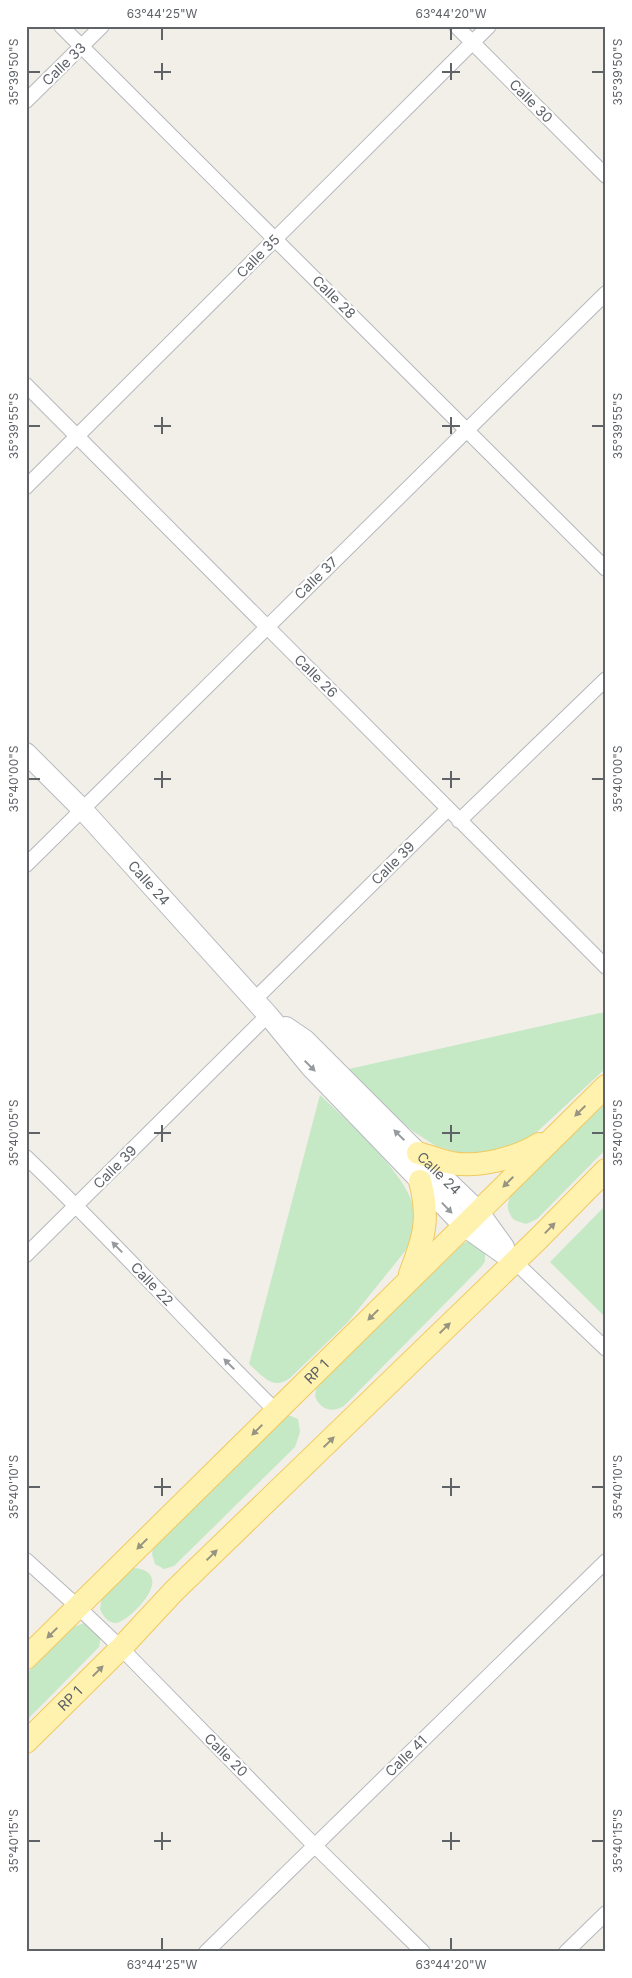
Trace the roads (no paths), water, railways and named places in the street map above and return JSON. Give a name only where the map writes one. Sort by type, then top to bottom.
[{"type":"main road","name":"RP 1","points":[[26,1658],[606,1086]]},
{"type":"main road","points":[[418,1153],[454,1164],[499,1160],[519,1154],[555,1135]]},
{"type":"main road","name":"RP 1","points":[[26,1742],[121,1648],[174,1592],[537,1240],[606,1170]]},
{"type":"main road","points":[[408,1281],[421,1246],[425,1225],[426,1202],[420,1180]]},
{"type":"street","name":"Calle 28","points":[[61,26],[81,48],[276,238],[466,431],[606,569]]},
{"type":"street","name":"Calle 33","points":[[26,101],[102,26]]},
{"type":"street","name":"Calle 30","points":[[456,26],[606,176]]},
{"type":"street","name":"Calle 35","points":[[26,487],[489,26]]},
{"type":"street","name":"Calle 37","points":[[26,865],[606,293]]},
{"type":"street","name":"Calle 26","points":[[26,385],[447,810],[606,967]]},
{"type":"street","points":[[459,821],[606,679]]},
{"type":"street","name":"Calle 24","points":[[26,753],[83,810],[268,1015],[298,1053],[420,1180],[471,1218]]},
{"type":"street","name":"Calle 39","points":[[254,1000],[447,810]]},
{"type":"street","name":"Calle 39","points":[[26,1255],[268,1015]]},
{"type":"street","name":"Calle 24","points":[[268,1015],[305,1040],[418,1153],[471,1218],[606,1349]]},
{"type":"street","name":"Calle 22","points":[[26,1157],[77,1205],[224,1360],[276,1411]]},
{"type":"street","name":"Calle 20","points":[[26,1560],[121,1648],[315,1846],[423,1952]]},
{"type":"street","name":"Calle 41","points":[[206,1952],[606,1561]]},
{"type":"street","points":[[566,1952],[606,1912]]}]
